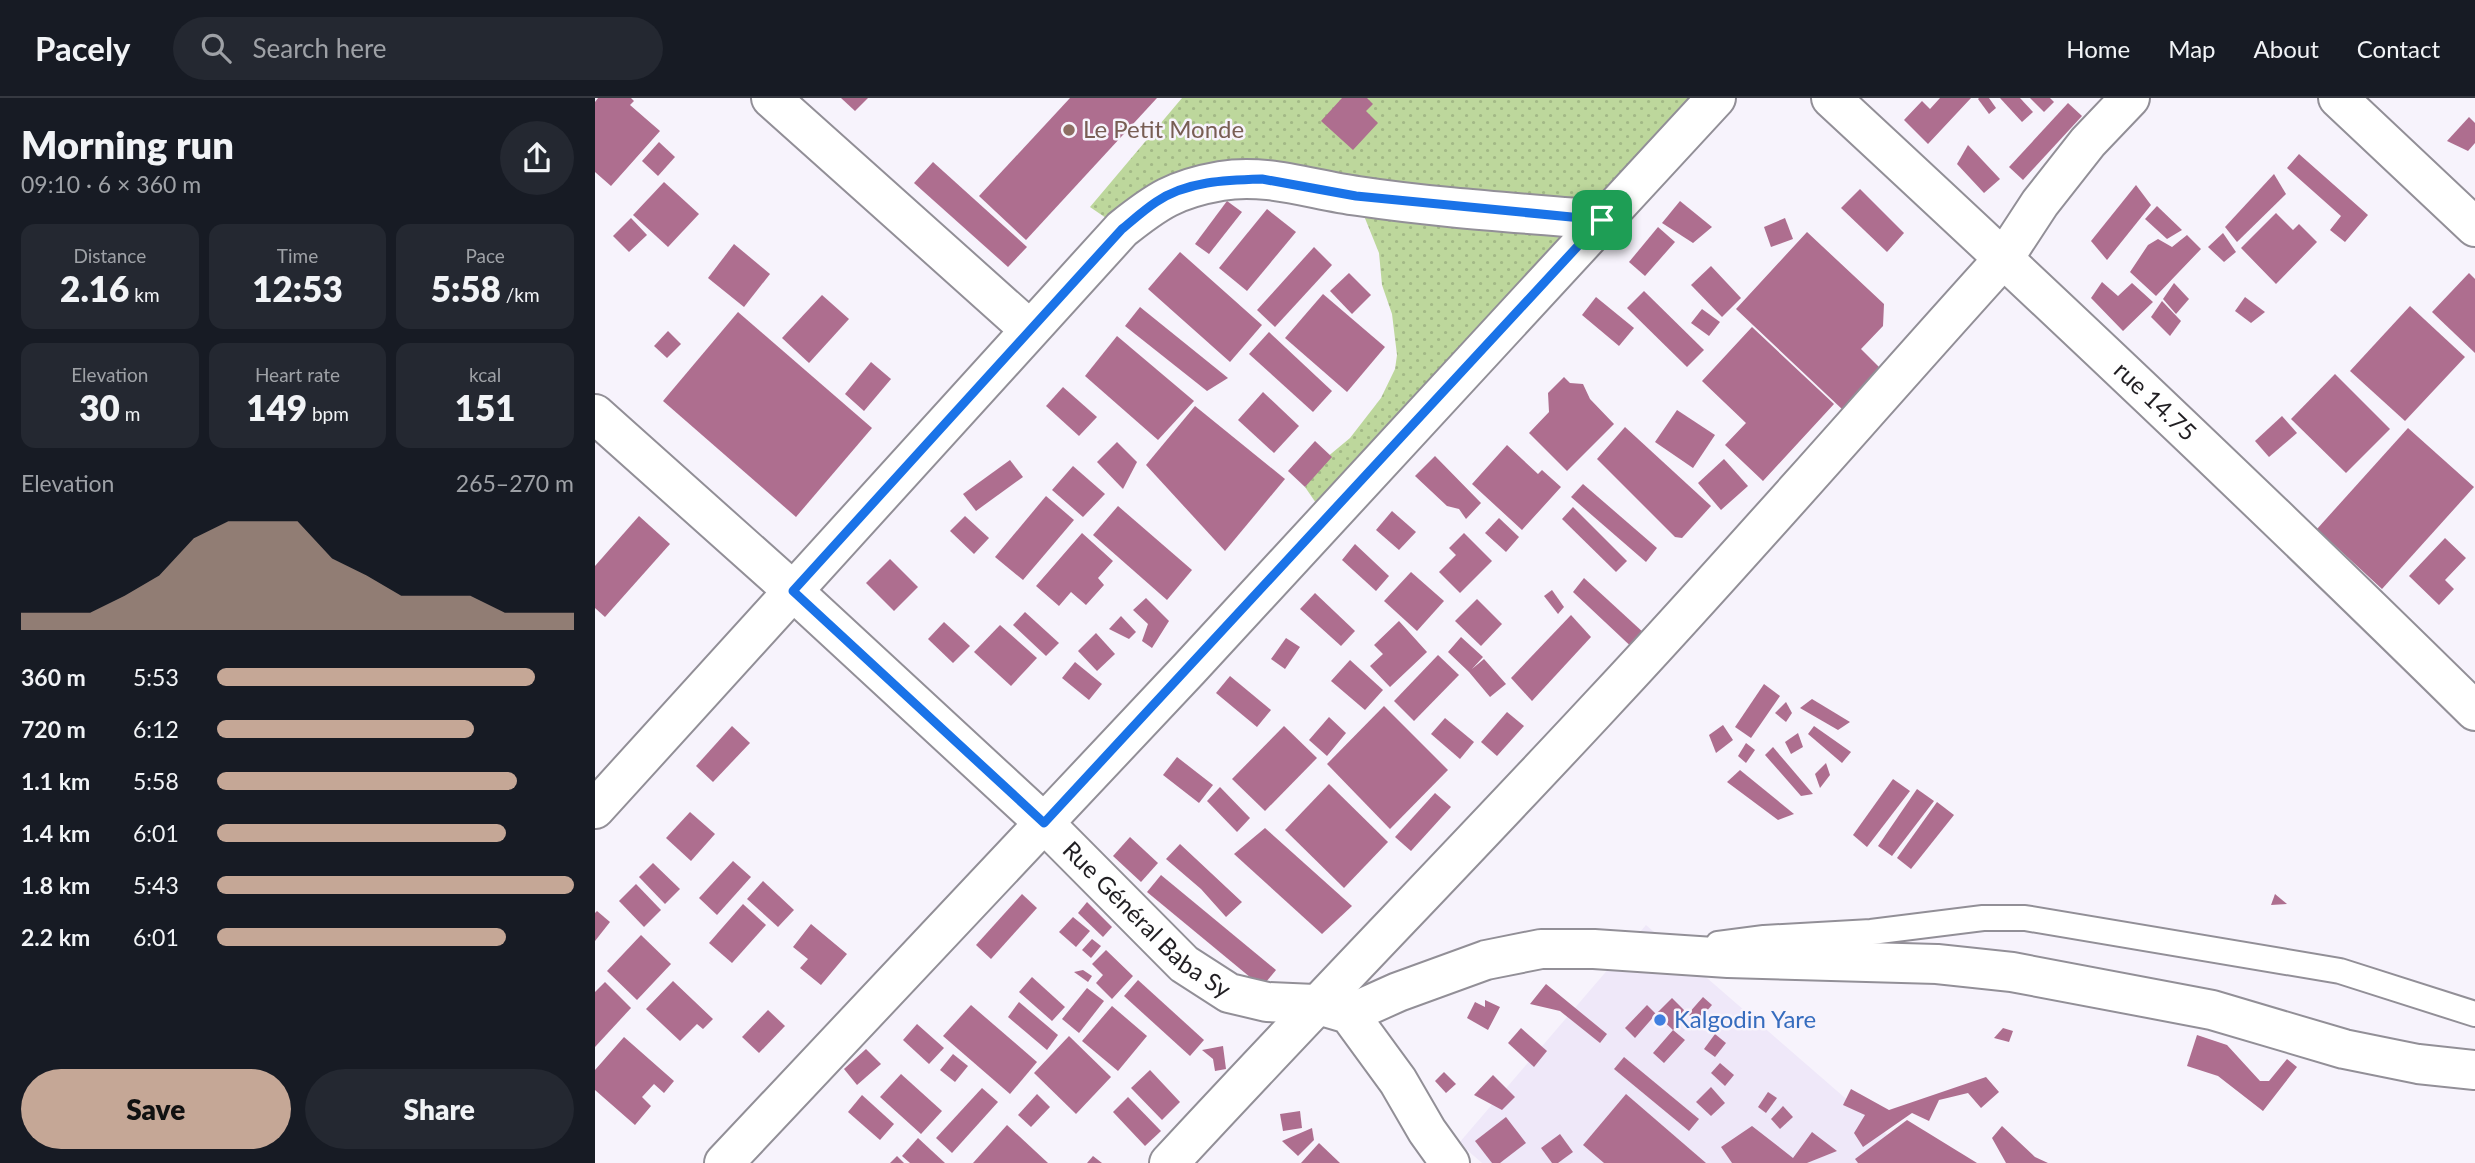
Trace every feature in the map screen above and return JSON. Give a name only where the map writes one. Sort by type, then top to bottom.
[{"type":"street","points":[[771,98],[1029,329]]},
{"type":"street","points":[[724,1163],[1044,823],[1716,98]]},
{"type":"street","name":"rue 14.75","points":[[1831,98],[2004,258],[2361,598],[2475,711]]},
{"type":"street","points":[[1169,1163],[1332,1009],[1390,930],[1611,695],[2004,258],[2040,204],[2088,142],[2130,98]]},
{"type":"street","points":[[2338,98],[2475,227]]},
{"type":"street","points":[[595,808],[1029,329],[1122,229],[1158,200],[1191,187],[1224,180],[1262,179],[1356,196],[1602,220]]},
{"type":"street","name":"Rue Général Baba Sy","points":[[595,414],[793,591],[1044,823],[1184,964],[1229,993],[1267,1002],[1332,1009]]},
{"type":"street","points":[[1332,1009],[1407,988],[1486,960],[1541,948],[1728,958],[1937,964],[2012,972],[2212,1010],[2344,1049],[2418,1064],[2475,1070]]},
{"type":"street","points":[[1332,1009],[1398,1081],[1450,1163]]},
{"type":"lane","points":[[1645,953],[1764,938],[1871,932],[1983,918],[2025,918],[2340,971],[2475,1014]]},
{"type":"shaded area","name":"Kalgodin Yare","points":[[1646,925],[1920,1163],[1482,1163],[1459,1143]]},
{"type":"green space","points":[[1182,98],[1708,98],[1329,509],[1316,503],[1305,487],[1326,458],[1350,438],[1381,398],[1395,369],[1397,355],[1392,314],[1382,285],[1379,253],[1354,191],[1282,178],[1122,229],[1090,207]]},
{"type":"building","points":[[598,98],[631,98],[634,101],[630,105],[660,131],[611,186],[595,172],[595,102]]},
{"type":"building","points":[[841,98],[868,98],[855,111]]},
{"type":"building","points":[[1070,98],[1157,98],[1026,240],[979,196]]},
{"type":"building","points":[[1342,98],[1367,98],[1373,104],[1366,111],[1378,123],[1353,150],[1321,121]]},
{"type":"building","points":[[1940,98],[1971,98],[1928,144],[1904,120],[1922,101],[1930,109]]},
{"type":"building","points":[[1979,98],[1989,98],[1996,108],[1989,114]]},
{"type":"building","points":[[2000,98],[2020,98],[2033,112],[2022,122]]},
{"type":"building","points":[[2030,98],[2050,98],[2054,102],[2044,112]]},
{"type":"building","points":[[2068,103],[2082,116],[2023,180],[2009,167]]},
{"type":"building","points":[[2469,117],[2475,123],[2475,143],[2468,151],[2447,141]]},
{"type":"building","points":[[659,142],[675,157],[658,176],[642,161]]},
{"type":"building","points":[[1968,145],[2000,179],[1984,193],[1957,164]]},
{"type":"building","points":[[2299,154],[2368,215],[2345,242],[2330,230],[2341,216],[2287,168]]},
{"type":"building","points":[[933,162],[1027,247],[1008,267],[914,183]]},
{"type":"building","points":[[2274,174],[2286,194],[2237,242],[2225,227]]},
{"type":"building","points":[[664,182],[699,214],[668,247],[633,215]]},
{"type":"building","points":[[2136,185],[2151,205],[2107,260],[2091,241]]},
{"type":"building","points":[[1860,189],[1904,233],[1887,252],[1841,208]]},
{"type":"building","points":[[1227,201],[1242,212],[1209,254],[1195,244]]},
{"type":"building","points":[[1680,201],[1712,227],[1693,243],[1662,223]]},
{"type":"building","points":[[2157,206],[2182,230],[2167,239],[2145,219]]},
{"type":"building","points":[[1267,209],[1296,232],[1247,291],[1219,268]]},
{"type":"building","points":[[2276,213],[2293,230],[2299,224],[2317,242],[2276,284],[2241,248]]},
{"type":"building","points":[[631,218],[647,235],[629,252],[613,236]]},
{"type":"building","points":[[1785,218],[1793,239],[1771,247],[1764,227]]},
{"type":"building","points":[[1658,227],[1675,242],[1645,276],[1629,262]]},
{"type":"building","points":[[1807,232],[1884,304],[1883,326],[1861,349],[1881,369],[1843,410],[1736,309]]},
{"type":"building","points":[[2223,233],[2236,252],[2224,262],[2208,247]]},
{"type":"building","points":[[2187,235],[2201,249],[2156,296],[2130,272],[2148,245],[2158,239],[2172,247]]},
{"type":"building","points":[[734,244],[770,274],[744,307],[708,278]]},
{"type":"building","points":[[1314,247],[1332,265],[1275,327],[1257,310]]},
{"type":"building","points":[[1180,252],[1262,325],[1230,362],[1148,289]]},
{"type":"building","points":[[1711,266],[1741,298],[1722,317],[1691,285]]},
{"type":"building","points":[[1349,273],[1371,295],[1352,314],[1330,291]]},
{"type":"building","points":[[2469,273],[2475,279],[2475,353],[2432,312]]},
{"type":"building","points":[[2102,282],[2118,296],[2132,283],[2153,302],[2123,331],[2091,298]]},
{"type":"building","points":[[2174,283],[2189,299],[2176,314],[2163,299]]},
{"type":"building","points":[[1644,291],[1704,350],[1687,367],[1627,308]]},
{"type":"building","points":[[1323,294],[1385,347],[1347,392],[1285,338]]},
{"type":"building","points":[[822,295],[849,319],[809,363],[782,338]]},
{"type":"building","points":[[1596,297],[1634,328],[1619,346],[1582,315]]},
{"type":"building","points":[[2245,297],[2265,312],[2251,323],[2235,311]]},
{"type":"building","points":[[2162,301],[2181,321],[2170,336],[2151,317]]},
{"type":"building","points":[[2410,306],[2465,357],[2405,421],[2350,371]]},
{"type":"building","points":[[1140,307],[1228,378],[1207,391],[1125,326]]},
{"type":"building","points":[[1702,309],[1720,322],[1709,336],[1691,323]]},
{"type":"building","points":[[738,312],[872,428],[796,517],[663,401]]},
{"type":"building","points":[[1752,327],[1834,404],[1763,481],[1725,445],[1746,423],[1702,381]]},
{"type":"building","points":[[668,331],[681,344],[667,358],[654,346]]},
{"type":"building","points":[[1269,332],[1332,391],[1313,412],[1249,354]]},
{"type":"building","points":[[1117,336],[1194,401],[1158,440],[1085,376]]},
{"type":"building","points":[[871,362],[891,379],[864,411],[845,394]]},
{"type":"building","points":[[2335,374],[2390,429],[2346,473],[2291,419]]},
{"type":"building","points":[[1564,377],[1570,383],[1583,384],[1590,399],[1614,424],[1567,471],[1529,433],[1549,412],[1548,393]]},
{"type":"building","points":[[1063,387],[1097,417],[1079,436],[1046,406]]},
{"type":"building","points":[[1263,392],[1299,426],[1274,453],[1238,420]]},
{"type":"building","points":[[1195,406],[1285,479],[1225,551],[1146,465]]},
{"type":"building","points":[[1677,410],[1715,435],[1693,468],[1655,442]]},
{"type":"building","points":[[2282,416],[2297,433],[2269,457],[2255,441]]},
{"type":"building","points":[[1625,427],[1711,506],[1682,538],[1675,537],[1597,459]]},
{"type":"building","points":[[2408,428],[2474,487],[2382,589],[2317,529]]},
{"type":"building","points":[[1315,441],[1332,457],[1305,487],[1288,471]]},
{"type":"building","points":[[1117,442],[1137,462],[1123,489],[1097,462]]},
{"type":"building","points":[[1507,445],[1538,474],[1542,470],[1561,487],[1522,530],[1472,484]]},
{"type":"building","points":[[1435,456],[1481,503],[1466,519],[1459,509],[1447,506],[1415,476]]},
{"type":"building","points":[[1724,459],[1748,486],[1721,510],[1698,483]]},
{"type":"building","points":[[1010,460],[1023,477],[976,511],[963,494]]},
{"type":"building","points":[[1073,466],[1105,494],[1083,517],[1052,490]]},
{"type":"building","points":[[1583,484],[1657,548],[1646,562],[1571,497]]},
{"type":"building","points":[[1046,496],[1074,520],[1023,580],[995,557]]},
{"type":"building","points":[[1118,506],[1192,570],[1167,600],[1093,535]]},
{"type":"building","points":[[1573,507],[1627,561],[1616,572],[1562,519]]},
{"type":"building","points":[[1392,511],[1416,532],[1399,550],[1376,530]]},
{"type":"building","points":[[639,516],[670,544],[605,617],[595,608],[595,566]]},
{"type":"building","points":[[965,516],[989,538],[974,554],[950,531]]},
{"type":"building","points":[[1499,518],[1519,537],[1506,552],[1485,533]]},
{"type":"building","points":[[1082,533],[1113,561],[1098,578],[1104,585],[1086,605],[1071,592],[1059,606],[1036,586]]},
{"type":"building","points":[[1464,533],[1492,561],[1460,593],[1439,572],[1456,555],[1449,548]]},
{"type":"building","points":[[2445,538],[2466,558],[2445,580],[2454,589],[2439,605],[2409,576]]},
{"type":"building","points":[[1355,544],[1389,576],[1376,591],[1342,560]]},
{"type":"building","points":[[890,559],[918,587],[894,611],[866,583]]},
{"type":"building","points":[[1411,572],[1444,601],[1417,631],[1384,601]]},
{"type":"building","points":[[1584,578],[1657,645],[1638,653],[1573,592]]},
{"type":"building","points":[[1552,590],[1564,607],[1558,614],[1544,596]]},
{"type":"building","points":[[1315,593],[1355,631],[1341,646],[1300,609]]},
{"type":"building","points":[[1146,598],[1169,621],[1152,648],[1142,641],[1148,624],[1133,610]]},
{"type":"building","points":[[1477,599],[1502,624],[1481,646],[1455,621]]},
{"type":"building","points":[[1025,612],[1059,643],[1046,656],[1013,625]]},
{"type":"building","points":[[1571,615],[1591,637],[1532,701],[1511,678]]},
{"type":"building","points":[[1121,616],[1136,632],[1129,639],[1109,629]]},
{"type":"building","points":[[1399,621],[1427,652],[1390,687],[1370,666],[1383,654],[1374,645]]},
{"type":"building","points":[[944,622],[970,646],[953,663],[928,639]]},
{"type":"building","points":[[1000,625],[1037,658],[1011,686],[974,652]]},
{"type":"building","points":[[1096,633],[1115,654],[1097,671],[1078,651]]},
{"type":"building","points":[[1461,637],[1483,657],[1472,669],[1484,659],[1506,684],[1490,697],[1448,652]]},
{"type":"building","points":[[1286,638],[1300,647],[1285,669],[1271,659]]},
{"type":"building","points":[[1438,655],[1459,675],[1414,721],[1394,701]]},
{"type":"building","points":[[1350,660],[1383,690],[1365,710],[1331,681]]},
{"type":"building","points":[[1075,662],[1102,684],[1089,700],[1062,678]]},
{"type":"building","points":[[1230,676],[1271,710],[1257,727],[1216,693]]},
{"type":"building","points":[[1764,684],[1780,696],[1751,738],[1735,727]]},
{"type":"building","points":[[1812,699],[1850,722],[1838,730],[1800,708]]},
{"type":"building","points":[[1786,702],[1792,713],[1786,722],[1775,713]]},
{"type":"building","points":[[1384,706],[1448,770],[1390,829],[1327,764]]},
{"type":"building","points":[[1507,712],[1524,726],[1497,756],[1481,742]]},
{"type":"building","points":[[1329,717],[1346,733],[1327,756],[1309,740]]},
{"type":"building","points":[[1445,718],[1474,742],[1460,759],[1431,734]]},
{"type":"building","points":[[1723,725],[1733,740],[1716,753],[1709,735]]},
{"type":"building","points":[[732,726],[750,743],[713,782],[696,766]]},
{"type":"building","points":[[1284,726],[1317,758],[1265,811],[1232,779]]},
{"type":"building","points":[[1814,726],[1851,752],[1842,763],[1808,734]]},
{"type":"building","points":[[1798,733],[1803,747],[1791,754],[1785,742]]},
{"type":"building","points":[[1746,743],[1755,750],[1746,763],[1738,756]]},
{"type":"building","points":[[1773,747],[1813,794],[1801,796],[1765,755]]},
{"type":"building","points":[[1177,757],[1213,785],[1199,803],[1163,775]]},
{"type":"building","points":[[1826,763],[1830,775],[1820,788],[1815,774]]},
{"type":"building","points":[[1740,770],[1794,814],[1778,820],[1727,782]]},
{"type":"building","points":[[1893,779],[1910,791],[1867,847],[1853,835]]},
{"type":"building","points":[[1329,784],[1388,842],[1344,888],[1285,830]]},
{"type":"building","points":[[1220,787],[1250,818],[1237,832],[1207,801]]},
{"type":"building","points":[[1917,789],[1934,801],[1892,856],[1878,846]]},
{"type":"building","points":[[1435,793],[1451,807],[1411,851],[1395,837]]},
{"type":"building","points":[[1937,802],[1954,815],[1911,869],[1897,858]]},
{"type":"building","points":[[690,812],[715,834],[691,861],[666,838]]},
{"type":"building","points":[[1265,828],[1352,906],[1322,934],[1234,854]]},
{"type":"building","points":[[1130,837],[1158,863],[1141,882],[1113,856]]},
{"type":"building","points":[[1180,844],[1242,902],[1226,917],[1201,889],[1166,859]]},
{"type":"building","points":[[733,861],[751,877],[717,915],[699,898]]},
{"type":"building","points":[[653,863],[680,889],[665,904],[639,877]]},
{"type":"building","points":[[1161,875],[1276,970],[1262,987],[1147,892]]},
{"type":"building","points":[[763,881],[794,910],[778,927],[747,899]]},
{"type":"building","points":[[636,884],[661,910],[644,927],[619,901]]},
{"type":"building","points":[[1022,894],[1037,908],[991,959],[976,945]]},
{"type":"building","points":[[2275,894],[2287,904],[2271,905]]},
{"type":"building","points":[[1087,902],[1112,927],[1103,937],[1078,913]]},
{"type":"building","points":[[743,904],[766,925],[732,963],[709,943]]},
{"type":"building","points":[[597,911],[610,922],[595,941],[595,913]]},
{"type":"building","points":[[1073,917],[1090,931],[1076,947],[1059,932]]},
{"type":"building","points":[[811,924],[847,954],[821,985],[800,968],[808,959],[793,947]]},
{"type":"building","points":[[641,935],[671,964],[637,1000],[607,971]]},
{"type":"building","points":[[1092,939],[1101,946],[1091,958],[1082,950]]},
{"type":"building","points":[[1106,950],[1133,976],[1112,999],[1096,983],[1103,975],[1092,964]]},
{"type":"building","points":[[1083,970],[1092,976],[1088,982],[1074,972]]},
{"type":"building","points":[[1032,977],[1065,1007],[1052,1021],[1019,992]]},
{"type":"building","points":[[1138,980],[1204,1040],[1190,1056],[1124,996]]},
{"type":"building","points":[[673,981],[713,1019],[703,1029],[697,1024],[680,1041],[646,1009]]},
{"type":"building","points":[[605,982],[631,1008],[595,1047],[595,992]]},
{"type":"building","points":[[1546,984],[1607,1034],[1600,1043],[1560,1011],[1530,1004]]},
{"type":"building","points":[[1087,988],[1104,1001],[1079,1033],[1062,1019]]},
{"type":"building","points":[[1703,997],[1712,1005],[1697,1022],[1688,1014]]},
{"type":"building","points":[[1672,998],[1688,1014],[1673,1030],[1656,1014]]},
{"type":"building","points":[[1485,1000],[1500,1007],[1488,1030],[1467,1018],[1475,1002],[1485,1007]]},
{"type":"building","points":[[1019,1002],[1058,1035],[1047,1050],[1008,1017]]},
{"type":"building","points":[[971,1005],[1037,1062],[1010,1094],[943,1036]]},
{"type":"building","points":[[1647,1005],[1656,1014],[1635,1038],[1625,1028]]},
{"type":"building","points":[[1112,1006],[1147,1036],[1118,1071],[1082,1041]]},
{"type":"building","points":[[768,1010],[785,1026],[759,1053],[742,1037]]},
{"type":"building","points":[[917,1024],[944,1048],[929,1064],[903,1040]]},
{"type":"building","points":[[1521,1028],[1547,1051],[1534,1067],[1508,1043]]},
{"type":"building","points":[[2003,1028],[2013,1031],[2009,1042],[1994,1038]]},
{"type":"building","points":[[1673,1030],[1685,1040],[1664,1063],[1653,1053]]},
{"type":"building","points":[[1715,1034],[1726,1043],[1715,1057],[1704,1049]]},
{"type":"building","points":[[2197,1035],[2227,1045],[2260,1081],[2269,1081],[2287,1059],[2297,1067],[2263,1111],[2218,1076],[2187,1066]]},
{"type":"building","points":[[1069,1036],[1111,1077],[1076,1114],[1034,1073]]},
{"type":"building","points":[[624,1037],[674,1081],[664,1093],[654,1084],[642,1097],[651,1106],[635,1125],[595,1090],[595,1070]]},
{"type":"building","points":[[1223,1046],[1226,1069],[1215,1071],[1213,1059],[1202,1050]]},
{"type":"building","points":[[866,1049],[881,1064],[857,1085],[844,1069]]},
{"type":"building","points":[[953,1054],[968,1066],[955,1082],[940,1070]]},
{"type":"building","points":[[1624,1057],[1699,1119],[1689,1131],[1614,1069]]},
{"type":"building","points":[[1720,1063],[1734,1075],[1725,1086],[1711,1073]]},
{"type":"building","points":[[1150,1070],[1180,1102],[1162,1120],[1131,1088]]},
{"type":"building","points":[[1444,1072],[1456,1084],[1446,1093],[1435,1081]]},
{"type":"building","points":[[901,1074],[942,1111],[921,1134],[880,1097]]},
{"type":"building","points":[[1493,1075],[1515,1097],[1502,1110],[1474,1095]]},
{"type":"building","points":[[1986,1077],[1999,1092],[1981,1108],[1968,1093],[1939,1100],[1929,1121],[1912,1113],[1863,1147],[1854,1133],[1865,1115],[1843,1105],[1851,1089],[1889,1110]]},
{"type":"building","points":[[1711,1087],[1725,1103],[1711,1116],[1696,1102]]},
{"type":"building","points":[[982,1088],[998,1102],[952,1153],[936,1138]]},
{"type":"building","points":[[1768,1092],[1777,1098],[1766,1113],[1758,1107]]},
{"type":"building","points":[[1037,1094],[1050,1107],[1031,1127],[1018,1115]]},
{"type":"building","points":[[1626,1094],[1706,1163],[1604,1163],[1583,1145]]},
{"type":"building","points":[[862,1095],[894,1124],[880,1140],[848,1112]]},
{"type":"building","points":[[1128,1097],[1161,1131],[1145,1146],[1113,1112]]},
{"type":"building","points":[[1783,1106],[1793,1117],[1780,1129],[1771,1119]]},
{"type":"building","points":[[1300,1111],[1302,1128],[1283,1131],[1280,1114]]},
{"type":"building","points":[[1506,1117],[1526,1143],[1500,1163],[1492,1163],[1475,1141]]},
{"type":"building","points":[[1907,1120],[1977,1163],[1858,1163],[1855,1159]]},
{"type":"building","points":[[1007,1125],[1048,1163],[973,1163]]},
{"type":"building","points":[[1752,1126],[1793,1158],[1812,1132],[1837,1151],[1807,1163],[1732,1163],[1721,1147]]},
{"type":"building","points":[[2002,1126],[2035,1157],[2048,1163],[2006,1163],[1992,1138]]},
{"type":"building","points":[[1312,1128],[1314,1140],[1298,1156],[1282,1141]]},
{"type":"building","points":[[1560,1134],[1573,1152],[1558,1163],[1552,1163],[1541,1148]]},
{"type":"building","points":[[918,1138],[945,1163],[910,1163],[902,1156]]},
{"type":"building","points":[[1319,1143],[1340,1163],[1301,1163]]},
{"type":"building","points":[[897,1156],[904,1163],[890,1163]]},
{"type":"building","points":[[1093,1156],[1102,1163],[1087,1163]]},
{"type":"place","name":"Le Petit Monde","points":[[1069,130]]},
{"type":"place","name":"Kalgodin Yare","points":[[1660,1020]]},
{"type":"route","points":[[1262,179],[1356,196],[1602,220],[1044,823],[793,591],[1122,229],[1158,200],[1191,187],[1224,180],[1262,179]]}]
